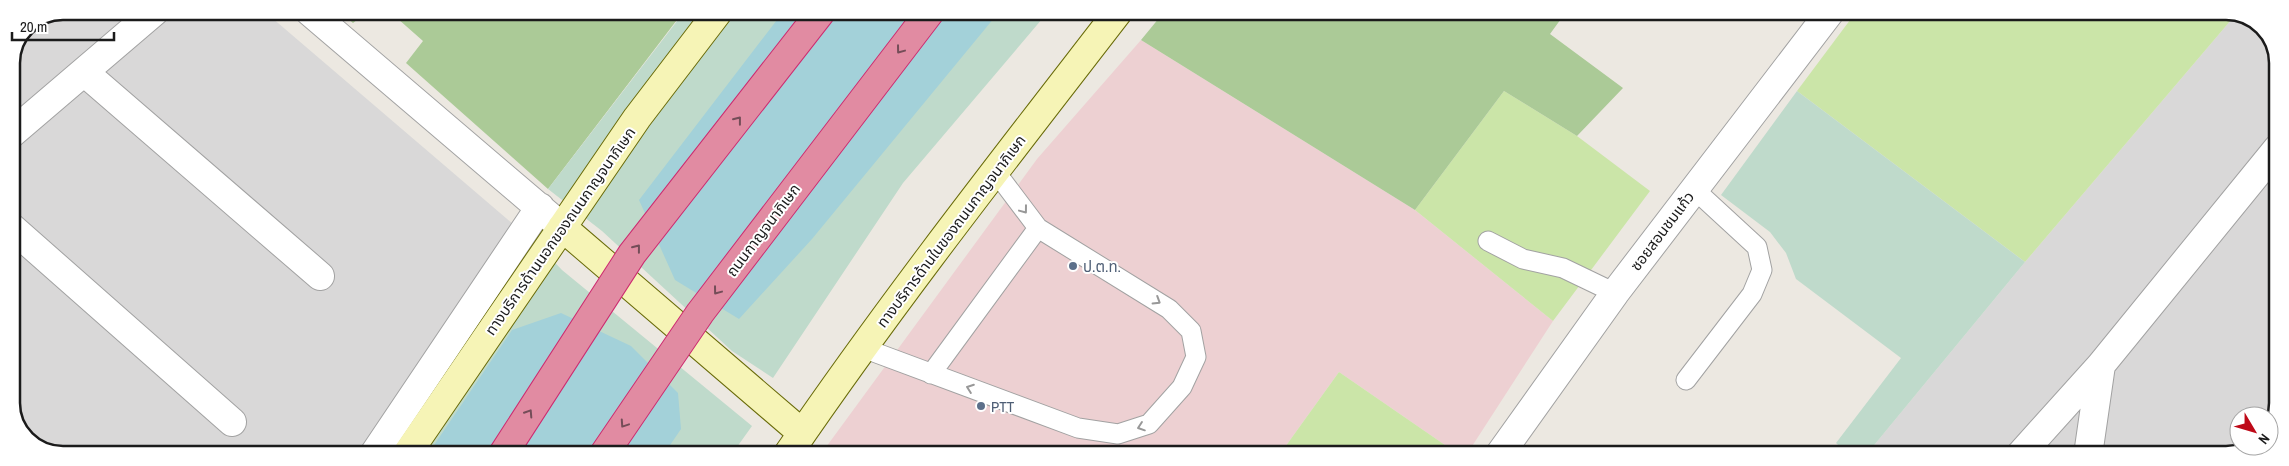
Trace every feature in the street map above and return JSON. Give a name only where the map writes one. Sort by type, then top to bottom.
[{"type":"highway","points":[[508,446],[632,254],[815,20]]},
{"type":"highway","name":"ถนนกาญจนาภิเษก","points":[[609,446],[700,313],[924,20]]},
{"type":"main road","name":"ทางบริการด้านนอกของถนนกาญจนาภิเษก","points":[[412,446],[637,118],[712,20]]},
{"type":"main road","name":"ทางบริการด้านในของถนนกาญจนาภิเษก","points":[[795,444],[863,348],[995,171],[1112,20]]},
{"type":"main road","points":[[562,227],[795,444]]},
{"type":"street","points":[[20,126],[145,20]]},
{"type":"street","points":[[320,20],[562,227]]},
{"type":"street","name":"ซอยสอนชมแก้ว","points":[[1506,446],[1615,293],[1824,20]]},
{"type":"street","points":[[84,72],[320,276]]},
{"type":"street","points":[[2028,446],[2102,365],[2269,159]]},
{"type":"street","points":[[379,446],[540,207]]},
{"type":"street","points":[[20,234],[232,422]]},
{"type":"street","points":[[2089,446],[2102,365]]},
{"type":"lane","points":[[863,348],[1078,428],[1118,434],[1149,424],[1182,387],[1196,357],[1190,332],[1169,309],[1038,228],[995,171]]},
{"type":"lane","points":[[1686,380],[1752,294],[1762,270],[1757,247],[1694,189]]},
{"type":"lane","points":[[930,374],[1038,228]]},
{"type":"lane","points":[[1488,242],[1523,259],[1563,268],[1615,293]]},
{"type":"shaded area","points":[[63,20],[275,20],[541,248],[525,258],[398,446],[63,446],[49,444],[37,437],[26,425],[20,406],[20,63],[23,46],[32,32],[39,27],[46,23]]},
{"type":"shaded area","points":[[2231,21],[2243,23],[2254,31],[2266,46],[2269,60],[2269,406],[2229,406],[2229,446],[1873,446],[2025,262]]},
{"type":"shaded area","points":[[1141,40],[1415,210],[1553,321],[1472,446],[1446,446],[1339,372],[1286,446],[827,446],[1037,159]]},
{"type":"green space","points":[[399,20],[677,20],[548,189],[406,63],[423,41]]},
{"type":"green space","points":[[678,20],[1041,20],[903,183],[773,378],[732,351],[602,231],[548,189]]},
{"type":"green space","points":[[1157,20],[1560,20],[1550,34],[1623,88],[1577,136],[1504,91],[1415,210],[1141,40]]},
{"type":"green space","points":[[1850,20],[2231,21],[2025,262],[1797,91]]},
{"type":"green space","points":[[1504,91],[1577,136],[1650,191],[1553,321],[1415,210]]},
{"type":"green space","points":[[1797,91],[2025,262],[1873,446],[1839,446],[1836,443],[1901,358],[1796,279],[1786,253],[1770,232],[1721,195]]},
{"type":"green space","points":[[541,248],[562,270],[752,426],[738,446],[398,446],[525,258]]},
{"type":"green space","points":[[1339,372],[1446,446],[1286,446]]},
{"type":"water","points":[[777,20],[992,20],[812,239],[739,319],[675,280],[639,200]]},
{"type":"water","points":[[561,313],[631,346],[678,393],[681,429],[669,446],[433,446],[512,330]]},
{"type":"place","name":"ป.ต.ท.","points":[[1073,266]]},
{"type":"place","name":"PTT","points":[[981,406]]}]
